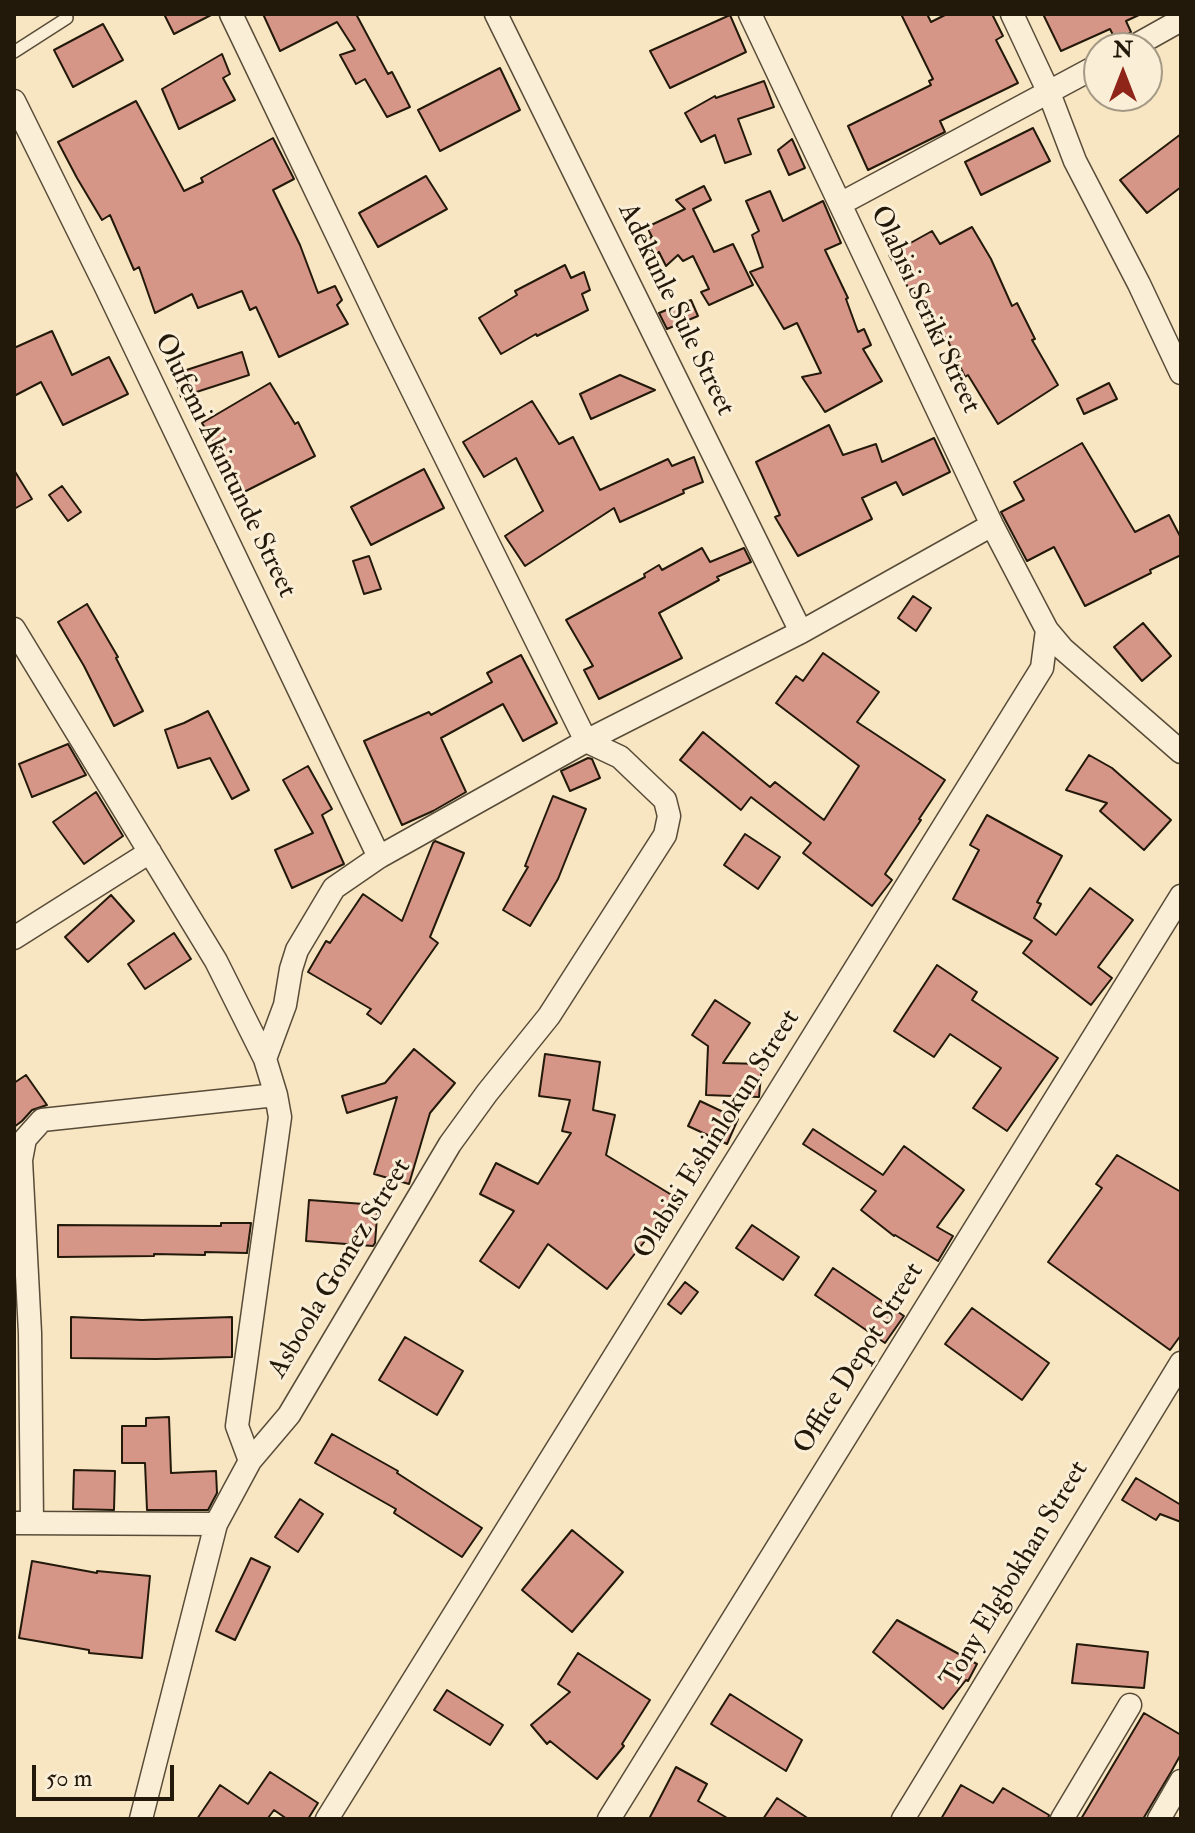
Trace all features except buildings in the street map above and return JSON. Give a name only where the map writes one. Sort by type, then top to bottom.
[{"type":"street","points":[[231,14],[378,321],[586,741]]},
{"type":"street","name":"Adekunle Sule Street","points":[[496,14],[801,632]]},
{"type":"street","name":"Olabisi Seriki Street","points":[[750,14],[992,525],[1047,630]]},
{"type":"street","points":[[1012,14],[1049,93],[1075,161],[1181,373]]},
{"type":"street","points":[[1160,32],[1181,20]]},
{"type":"street","points":[[840,204],[1083,74]]},
{"type":"street","name":"Olufemi Akintunde Street","points":[[14,101],[379,857]]},
{"type":"street","points":[[265,1059],[285,1005],[297,950],[334,888],[379,857],[586,741],[801,632],[992,525]]},
{"type":"street","points":[[14,629],[216,961],[265,1059],[276,1095],[280,1117],[237,1426],[250,1461]]},
{"type":"street","points":[[1047,630],[1063,649],[1181,752]]},
{"type":"street","name":"Olabisi Eshinlokun Street","points":[[327,1819],[1042,668],[1047,630]]},
{"type":"street","name":"Asboola Gomez Street","points":[[141,1819],[216,1524],[250,1461],[289,1415],[450,1144],[549,1016],[665,835],[669,816],[665,800],[620,757],[586,741]]},
{"type":"street","points":[[14,938],[150,852]]},
{"type":"street","points":[[1171,930],[1181,896]]},
{"type":"street","name":"Office Depot Street","points":[[609,1819],[1171,930]]},
{"type":"street","points":[[216,1524],[23,1523],[30,1333],[21,1160],[25,1139],[42,1120],[276,1095]]},
{"type":"street","name":"Tony Elgbokhan Street","points":[[903,1819],[1181,1363]]},
{"type":"street","points":[[1062,1819],[1130,1705]]},
{"type":"street","points":[[1159,1819],[1181,1781]]},
{"type":"lane","points":[[14,52],[67,18]]}]
